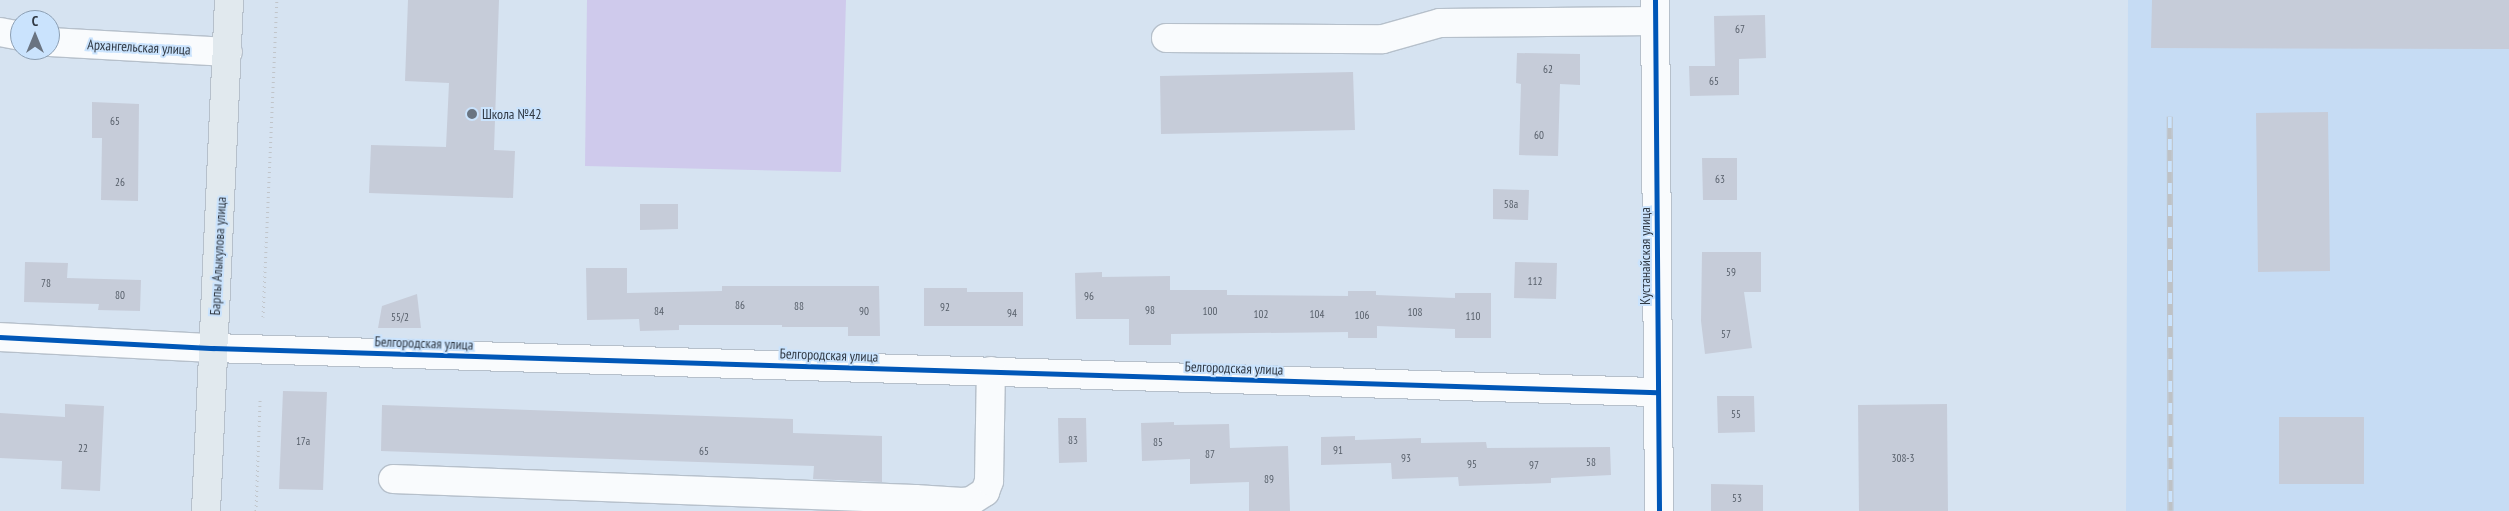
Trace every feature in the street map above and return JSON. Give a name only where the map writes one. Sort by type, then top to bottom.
[{"type":"main road","name":"Барпы Алыкулова улица","points":[[206,511],[229,0]]},
{"type":"street","points":[[1166,38],[1383,39],[1440,22],[1655,10]]},
{"type":"street","name":"Кустанайская улица","points":[[1655,10],[1659,511]]},
{"type":"street","name":"Архангельская улица","points":[[60,43],[228,52]]},
{"type":"street","name":"Белгородская улица","points":[[0,336],[213,348],[1657,392]]},
{"type":"street","points":[[392,479],[706,501],[915,505],[971,501],[985,492],[989,481],[991,371]]},
{"type":"path","points":[[263,317],[277,0]]},
{"type":"path","points":[[256,511],[260,400]]},
{"type":"shaded area","points":[[587,0],[846,0],[841,172],[585,166]]},
{"type":"shaded area","points":[[2128,0],[2509,0],[2509,511],[2126,511]]},
{"type":"building","name":"Школа №42","points":[[408,0],[499,0],[494,150],[515,151],[513,198],[369,193],[371,145],[446,147],[449,83],[405,81]]},
{"type":"building","points":[[2152,0],[2509,0],[2509,49],[2151,48]]},
{"type":"building","points":[[1765,15],[1766,58],[1739,59],[1739,95],[1690,96],[1689,66],[1715,66],[1714,16]]},
{"type":"building","points":[[1517,53],[1580,54],[1580,85],[1560,84],[1558,156],[1519,155],[1521,84],[1516,83]]},
{"type":"building","points":[[1353,72],[1355,130],[1161,134],[1160,76]]},
{"type":"building","points":[[92,102],[139,104],[138,201],[101,200],[102,138],[92,138]]},
{"type":"building","points":[[2328,112],[2330,271],[2258,272],[2256,113]]},
{"type":"building","points":[[1702,158],[1737,158],[1737,200],[1703,200]]},
{"type":"building","points":[[1493,189],[1529,190],[1528,220],[1493,219]]},
{"type":"building","points":[[640,204],[678,204],[678,229],[640,230]]},
{"type":"building","points":[[1702,252],[1761,252],[1761,292],[1744,292],[1752,348],[1705,354],[1701,321]]},
{"type":"building","points":[[25,262],[68,263],[67,278],[141,280],[140,311],[98,310],[99,304],[24,302]]},
{"type":"building","points":[[1515,262],[1557,263],[1556,299],[1514,298]]},
{"type":"building","points":[[586,268],[627,268],[627,293],[722,291],[722,286],[879,286],[880,336],[848,336],[848,327],[782,327],[782,325],[679,325],[679,330],[640,331],[639,319],[587,320]]},
{"type":"building","points":[[1102,272],[1102,277],[1170,276],[1170,290],[1227,290],[1227,295],[1348,296],[1348,291],[1376,291],[1376,295],[1455,298],[1455,293],[1491,293],[1491,338],[1455,338],[1455,329],[1377,326],[1377,338],[1348,338],[1348,332],[1171,334],[1171,345],[1129,345],[1129,319],[1076,319],[1075,273]]},
{"type":"building","points":[[924,288],[967,288],[967,292],[1023,292],[1023,326],[924,326]]},
{"type":"building","points":[[417,294],[421,328],[378,328],[382,306]]},
{"type":"building","points":[[283,391],[327,392],[323,490],[279,489]]},
{"type":"building","points":[[1717,396],[1754,396],[1755,432],[1718,433]]},
{"type":"building","points":[[65,404],[104,406],[100,491],[61,489],[62,461],[0,458],[0,413],[65,417]]},
{"type":"building","points":[[1947,404],[1948,511],[1859,511],[1858,405]]},
{"type":"building","points":[[382,405],[793,419],[793,433],[882,436],[882,482],[813,479],[814,466],[381,451]]},
{"type":"building","points":[[2279,417],[2364,417],[2364,484],[2279,484]]},
{"type":"building","points":[[1058,418],[1086,418],[1087,462],[1059,463]]},
{"type":"building","points":[[1174,422],[1174,425],[1229,424],[1230,448],[1288,446],[1290,511],[1249,511],[1249,482],[1190,484],[1190,459],[1142,461],[1141,423]]},
{"type":"building","points":[[1355,436],[1355,440],[1421,438],[1421,443],[1486,442],[1487,448],[1610,447],[1611,475],[1551,478],[1551,483],[1459,486],[1458,477],[1392,479],[1391,463],[1321,465],[1321,437]]},
{"type":"building","points":[[1711,484],[1763,485],[1763,511],[1711,511]]},
{"type":"railway","points":[[2170,117],[2171,511]]},
{"type":"cycle path","points":[[1655,0],[1659,511]]},
{"type":"cycle path","points":[[0,337],[213,348],[1657,392]]},
{"type":"place","name":"Школа №42","points":[[472,114]]}]
